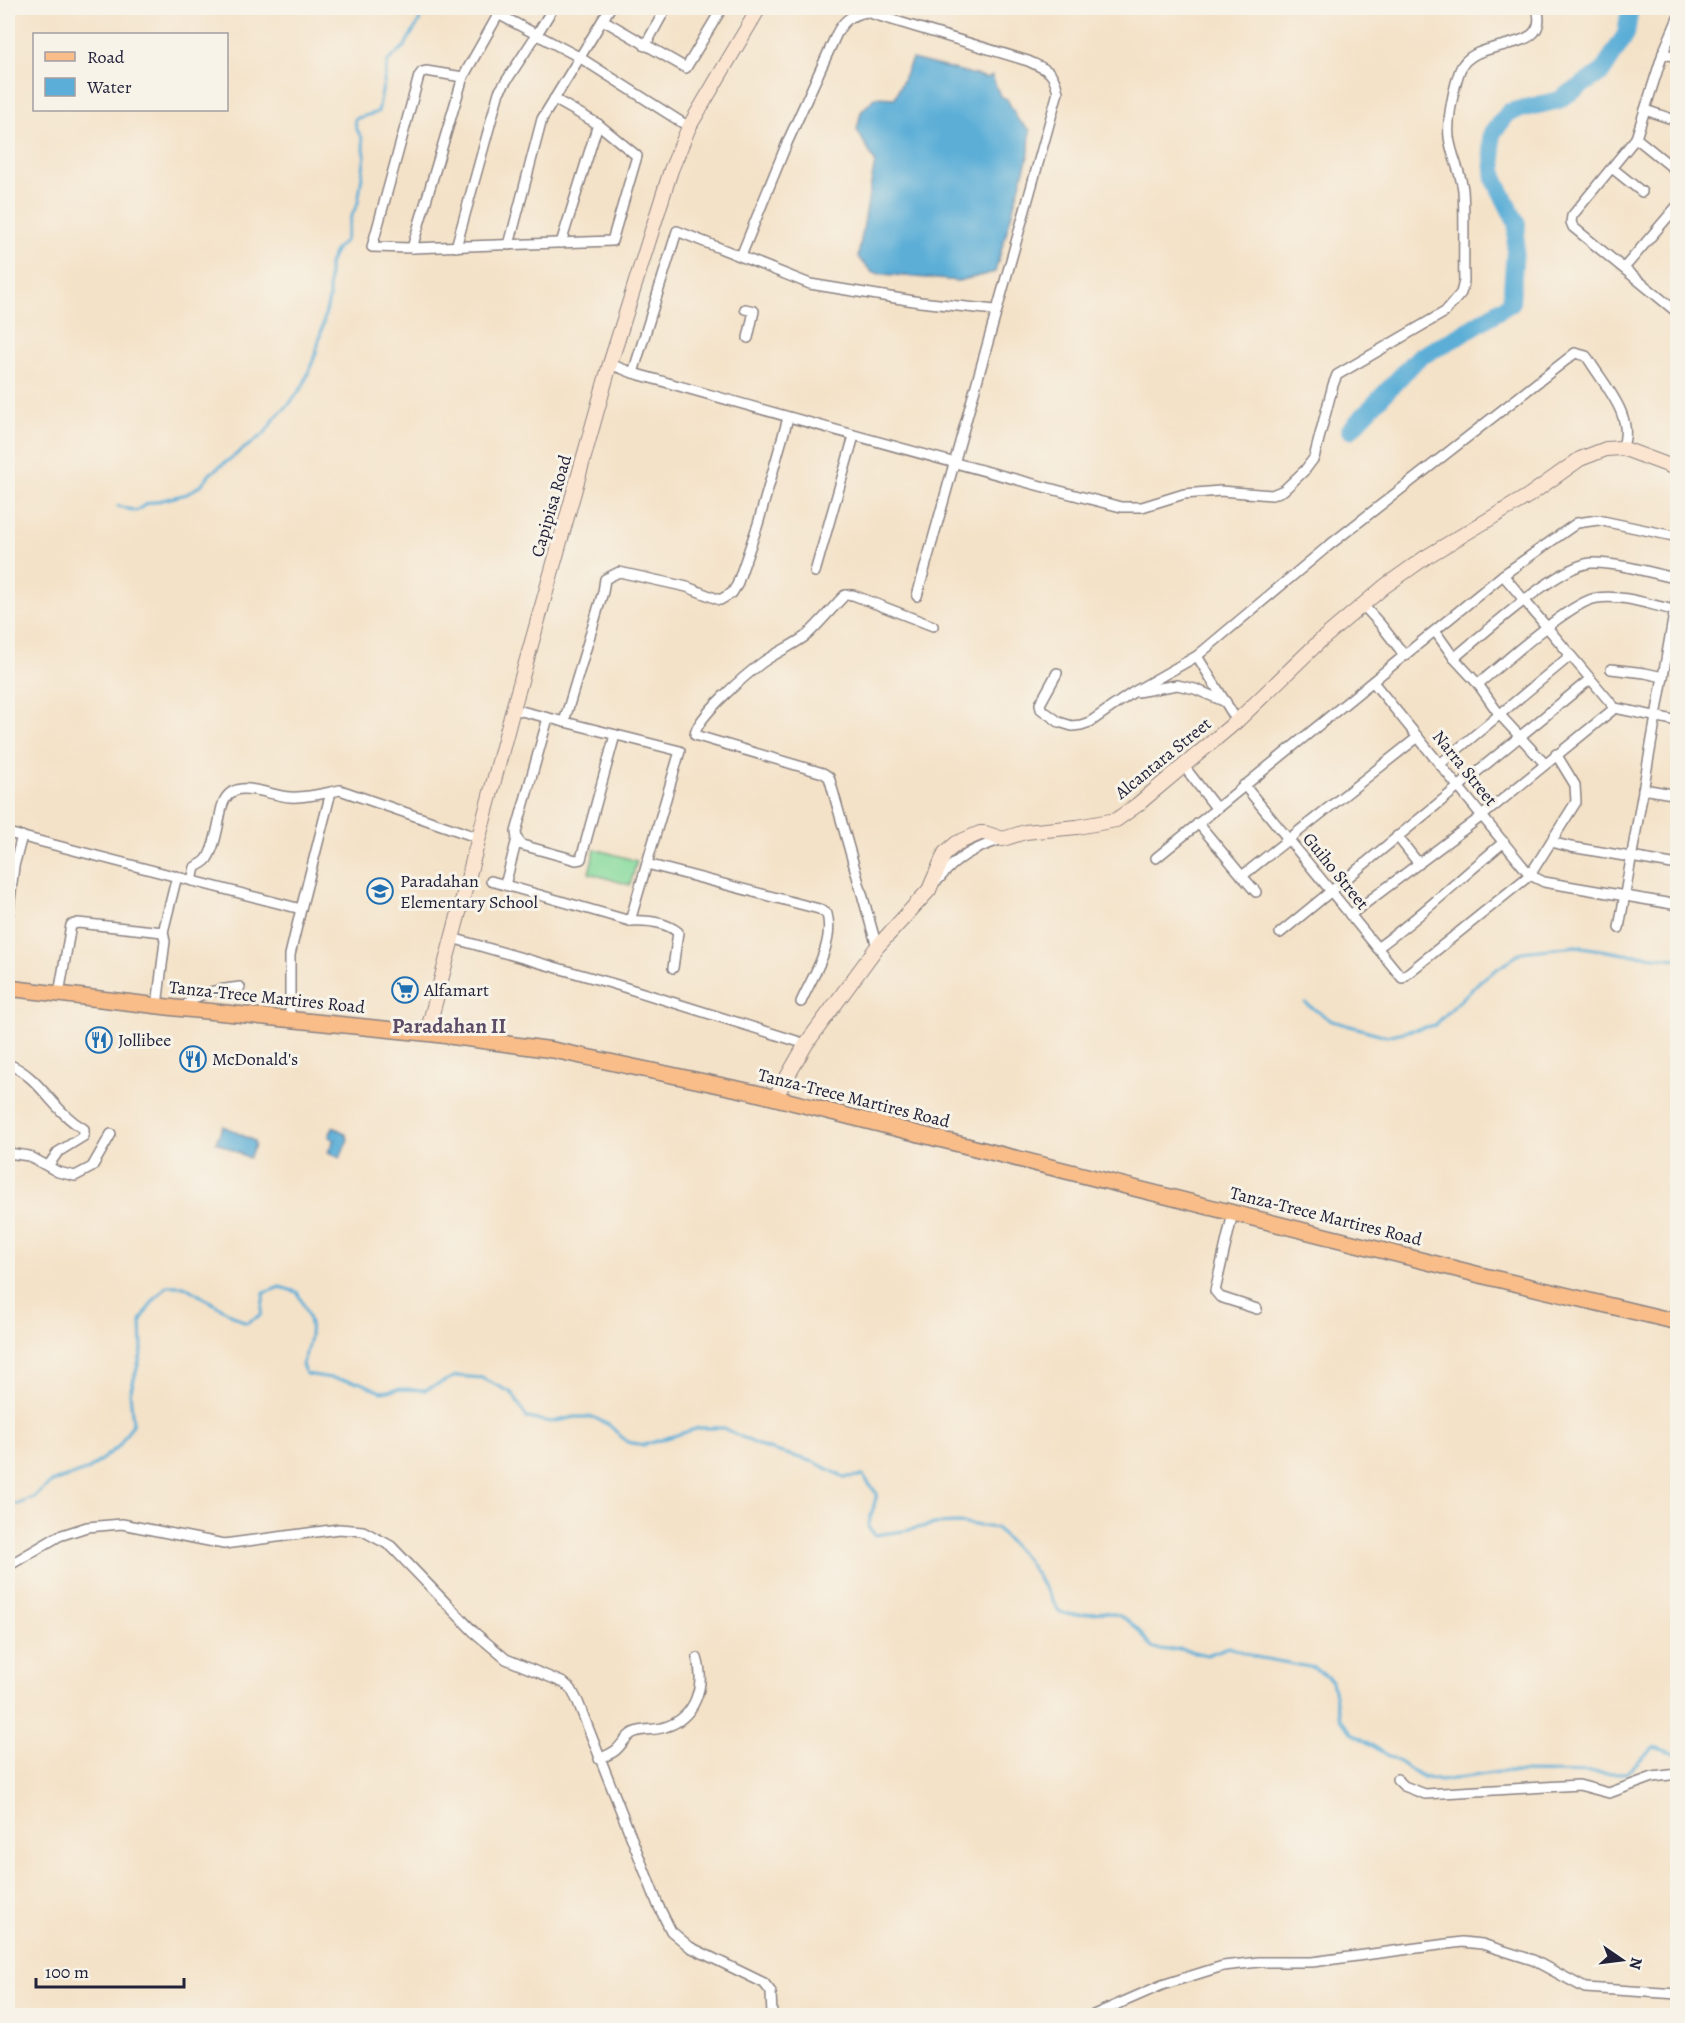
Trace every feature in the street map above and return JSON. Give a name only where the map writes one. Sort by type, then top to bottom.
[{"type":"main road","name":"Tanza-Trece Martires Road","points":[[8,988],[183,1009],[428,1033],[553,1050],[775,1098],[1677,1322]]},
{"type":"street","points":[[456,247],[499,92],[552,8]]},
{"type":"street","points":[[509,245],[542,120],[610,8]]},
{"type":"street","points":[[645,46],[666,8]]},
{"type":"street","points":[[603,20],[686,68],[722,8]]},
{"type":"street","name":"Capipisa Road","points":[[428,1033],[513,709],[610,364],[671,170],[689,127],[759,8]]},
{"type":"street","points":[[610,364],[633,373],[788,418],[1120,507],[1142,507],[1184,494],[1220,491],[1272,495],[1284,490],[1314,458],[1337,375],[1445,312],[1461,293],[1464,281],[1463,192],[1461,177],[1449,139],[1456,82],[1462,64],[1478,52],[1531,37],[1538,29],[1540,21],[1537,8]]},
{"type":"street","points":[[412,248],[462,77],[500,11],[579,57],[689,127]]},
{"type":"street","points":[[741,256],[787,143],[837,33],[844,21],[854,14],[866,12],[1028,60],[1049,70],[1055,77],[1058,92],[916,596]]},
{"type":"street","points":[[1677,18],[1663,52],[1636,138],[1572,216],[1571,222],[1573,227],[1677,313]]},
{"type":"street","points":[[1663,52],[1677,58]]},
{"type":"street","points":[[462,77],[426,70],[419,76],[372,247],[456,247],[612,241],[637,156],[598,124],[554,99]]},
{"type":"street","points":[[1645,111],[1677,121]]},
{"type":"street","points":[[561,243],[598,124]]},
{"type":"street","points":[[1636,138],[1677,172]]},
{"type":"street","points":[[1612,168],[1642,192]]},
{"type":"street","points":[[1624,268],[1677,205]]},
{"type":"street","points":[[633,373],[677,231],[810,284],[920,302],[995,310]]},
{"type":"street","points":[[745,309],[754,311],[748,338]]},
{"type":"street","points":[[1057,673],[1040,706],[1041,709],[1064,724],[1081,725],[1090,722],[1132,693],[1197,656],[1327,547],[1575,352],[1586,356],[1620,410],[1626,426],[1626,438],[1622,448],[1677,469]]},
{"type":"street","points":[[564,722],[605,579],[619,572],[687,587],[720,600],[732,593],[737,585],[758,524],[788,418]]},
{"type":"street","points":[[815,572],[854,436]]},
{"type":"street","name":"Alcantara Street","points":[[775,1098],[806,1044],[877,947],[930,890],[945,853],[957,843],[980,833],[1002,839],[1025,832],[1077,827],[1116,820],[1237,721],[1362,604],[1426,557],[1527,496],[1580,459],[1606,449],[1622,448]]},
{"type":"street","points":[[1156,858],[1503,575],[1578,523],[1598,520],[1677,537]]},
{"type":"street","points":[[1454,658],[1524,601],[1570,569],[1591,563],[1677,579]]},
{"type":"street","points":[[1503,575],[1589,680],[1615,708],[1677,721]]},
{"type":"street","points":[[1619,928],[1663,677],[1673,645],[1677,591]]},
{"type":"street","points":[[877,947],[830,777],[695,735],[695,730],[737,684],[763,662],[806,636],[845,595],[853,595],[933,626]]},
{"type":"street","points":[[1478,684],[1547,628],[1588,600],[1615,598],[1674,610]]},
{"type":"street","points":[[1362,604],[1405,656]]},
{"type":"street","points":[[1435,631],[1499,714],[1545,764]]},
{"type":"street","points":[[1197,656],[1237,721]]},
{"type":"street","points":[[1440,764],[1570,656]]},
{"type":"street","points":[[1611,669],[1663,677]]},
{"type":"street","points":[[1280,933],[1589,680]]},
{"type":"street","name":"Narra Street","points":[[1373,682],[1530,875]]},
{"type":"street","points":[[1132,693],[1178,685],[1195,689],[1226,702]]},
{"type":"street","points":[[1350,915],[1482,816],[1615,708]]},
{"type":"street","points":[[513,709],[680,751],[630,921]]},
{"type":"street","points":[[505,885],[517,839],[516,832],[548,718]]},
{"type":"street","points":[[517,839],[522,845],[576,861],[581,859],[615,735]]},
{"type":"street","points":[[1242,876],[1418,737]]},
{"type":"street","points":[[1556,754],[1575,785],[1576,802],[1530,875],[1544,882],[1677,905]]},
{"type":"street","points":[[1183,765],[1216,808]]},
{"type":"street","name":"Guiho Street","points":[[1244,785],[1402,978],[1530,875]]},
{"type":"street","points":[[192,880],[195,867],[206,861],[213,845],[223,799],[230,791],[244,788],[290,797],[306,797],[340,790],[479,837]]},
{"type":"street","points":[[1643,789],[1677,795]]},
{"type":"street","points":[[290,1019],[290,955],[331,792]]},
{"type":"street","points":[[1198,823],[1256,892]]},
{"type":"street","points":[[8,833],[301,909]]},
{"type":"street","points":[[8,917],[14,866],[22,836]]},
{"type":"street","points":[[1397,836],[1419,864]]},
{"type":"street","points":[[1377,948],[1504,842]]},
{"type":"street","points":[[1551,842],[1677,865]]},
{"type":"street","points":[[647,864],[819,909],[827,914],[831,927],[828,941],[801,1002]]},
{"type":"street","points":[[157,1006],[165,941],[163,932],[177,876]]},
{"type":"street","points":[[491,881],[630,921],[646,920],[672,927],[678,932],[673,968]]},
{"type":"street","points":[[59,994],[71,925],[78,923],[163,932]]},
{"type":"street","points":[[452,938],[614,984],[806,1044]]},
{"type":"street","points":[[183,1009],[187,1003],[202,994],[240,987]]},
{"type":"street","points":[[8,1064],[29,1076],[58,1110],[70,1121],[84,1129],[84,1136],[58,1152],[48,1166]]},
{"type":"street","points":[[8,1153],[29,1156],[58,1172],[75,1176],[92,1167],[111,1134]]},
{"type":"street","points":[[1233,1213],[1215,1291],[1220,1297],[1257,1309]]},
{"type":"street","points":[[8,1566],[60,1536],[87,1527],[122,1524],[224,1544],[339,1529],[363,1531],[391,1545],[474,1632],[506,1659],[564,1683],[571,1689],[658,1905],[671,1931],[690,1947],[764,1983],[771,1992],[772,2016]]},
{"type":"street","points":[[599,1759],[615,1752],[630,1735],[637,1731],[666,1727],[684,1716],[693,1707],[699,1692],[700,1666],[697,1658]]},
{"type":"street","points":[[1397,1779],[1404,1786],[1425,1794],[1580,1785],[1610,1793],[1653,1777],[1677,1774]]},
{"type":"street","points":[[1091,2016],[1162,1985],[1223,1966],[1259,1962],[1312,1962],[1462,1942],[1482,1944],[1533,1960],[1585,1988],[1677,1994]]},
{"type":"green space","points":[[595,849],[637,861],[630,885],[589,873]]},
{"type":"water","points":[[912,59],[987,78],[992,76],[1000,96],[1007,99],[1018,120],[1030,130],[1029,153],[995,272],[958,281],[873,273],[858,257],[875,162],[857,130],[861,112],[875,97],[895,98]]},
{"type":"water","points":[[223,1126],[254,1141],[255,1145],[249,1158],[216,1142]]},
{"type":"water","points":[[333,1127],[345,1133],[348,1139],[340,1158],[328,1152],[334,1140],[329,1137]]},
{"type":"waterway","points":[[118,506],[136,511],[146,504],[187,494],[201,485],[211,473],[264,434],[303,386],[316,353],[329,299],[329,264],[336,249],[345,241],[351,217],[358,203],[365,155],[355,119],[378,112],[388,61],[405,46],[419,22],[422,8]]},
{"type":"waterway","points":[[1350,430],[1418,358],[1459,336],[1511,303],[1517,224],[1495,180],[1491,135],[1509,112],[1559,100],[1602,72],[1626,34],[1630,8]]},
{"type":"waterway","points":[[1305,1003],[1332,1021],[1386,1036],[1435,1025],[1481,980],[1522,952],[1576,946],[1678,959]]},
{"type":"waterway","points":[[8,1503],[19,1504],[34,1497],[52,1482],[88,1470],[119,1446],[133,1423],[130,1393],[142,1351],[141,1320],[153,1301],[167,1286],[184,1286],[246,1323],[261,1315],[264,1293],[280,1287],[297,1292],[307,1312],[310,1336],[302,1365],[306,1374],[362,1383],[381,1392],[401,1389],[425,1390],[456,1376],[482,1378],[512,1393],[527,1418],[552,1422],[575,1417],[593,1417],[609,1425],[627,1442],[644,1445],[699,1428],[723,1428],[762,1447],[814,1462],[844,1477],[863,1476],[877,1494],[868,1527],[875,1535],[935,1524],[959,1523],[996,1528],[1027,1560],[1059,1611],[1063,1613],[1075,1615],[1102,1612],[1120,1616],[1134,1626],[1152,1648],[1180,1649],[1207,1655],[1229,1647],[1256,1657],[1315,1668],[1332,1681],[1340,1719],[1352,1733],[1423,1777],[1440,1781],[1499,1772],[1626,1773],[1654,1747],[1678,1755]]},
{"type":"place","name":"Paradahan Elementary School","points":[[380,891]]},
{"type":"place","name":"Alfamart","points":[[405,990]]},
{"type":"place","name":"Jollibee","points":[[99,1040]]},
{"type":"place","name":"McDonald's","points":[[193,1059]]},
{"type":"district","name":"Paradahan II","points":[[449,1026]]}]
